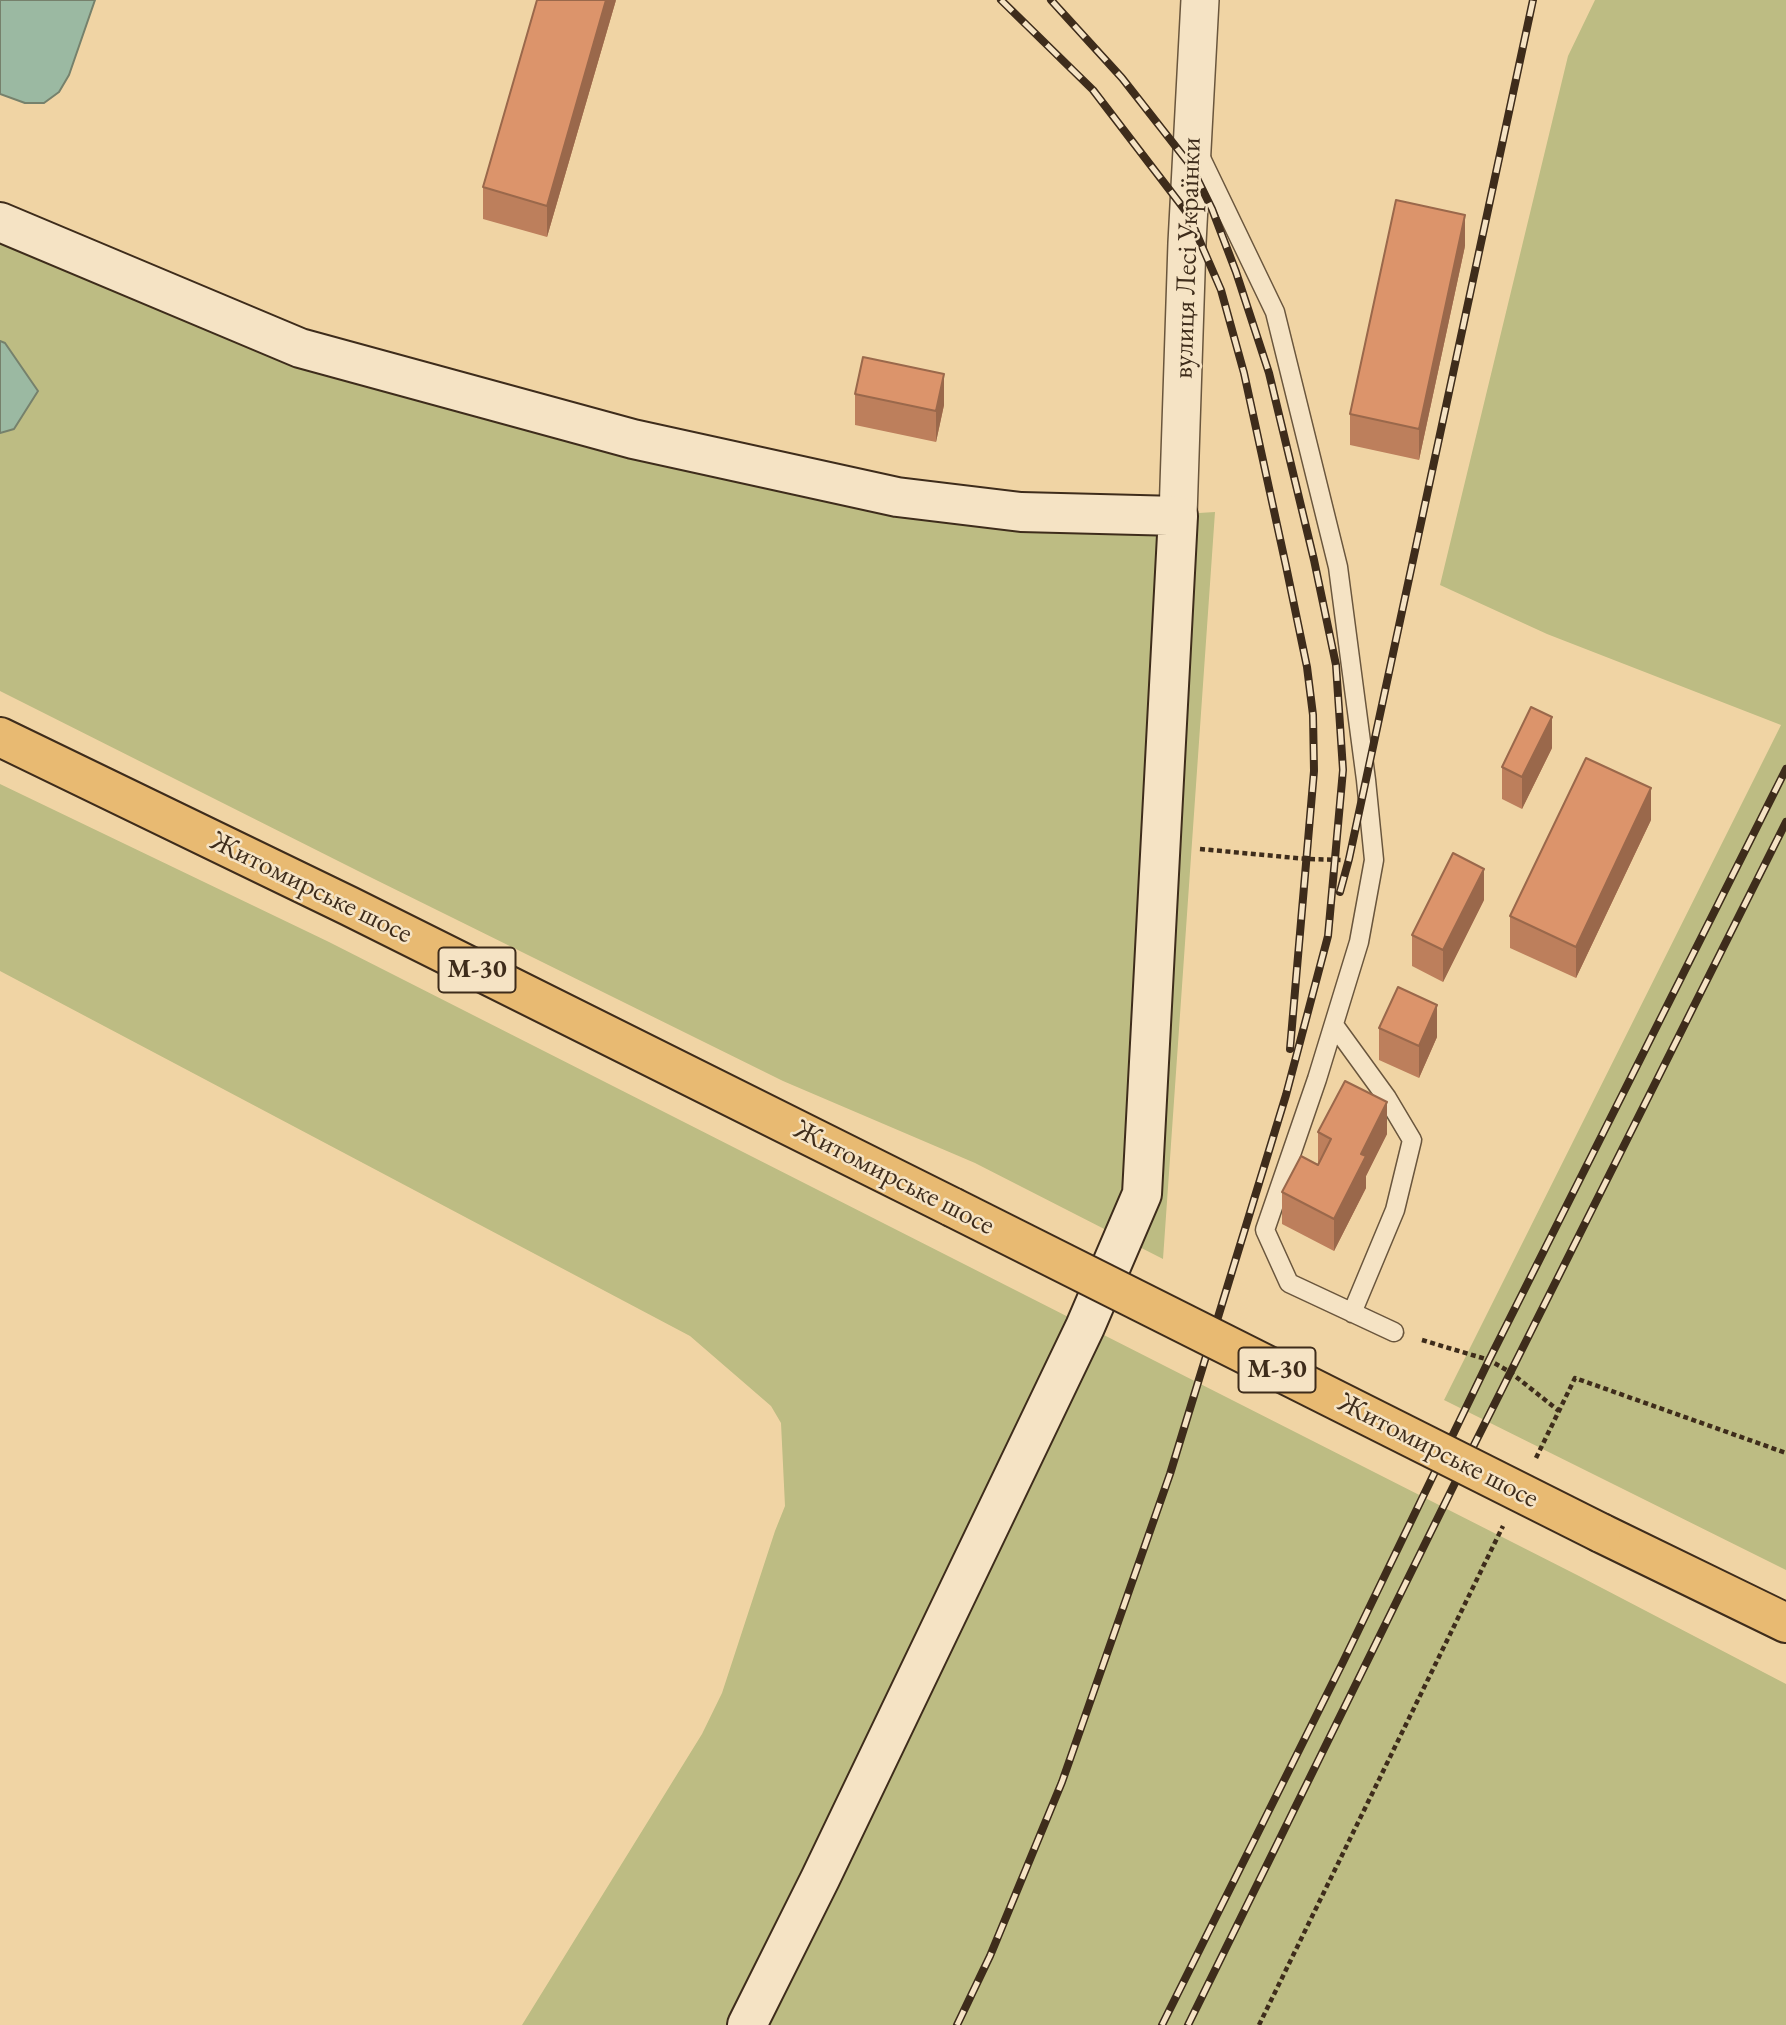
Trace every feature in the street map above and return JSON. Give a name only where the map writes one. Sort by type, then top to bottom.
[{"type":"highway","name":"Житомирське шосе","points":[[0,737],[349,906],[1786,1623]]},
{"type":"street","name":"вулиця Лесі Українки","points":[[1178,516],[1200,0]]},
{"type":"street","points":[[0,222],[300,348],[633,439],[897,497],[1021,512],[1178,516],[1142,1194],[1085,1327],[747,2025]]},
{"type":"lane","points":[[1192,141],[1275,312],[1338,567],[1374,860],[1359,942],[1317,1079],[1265,1230],[1289,1283],[1394,1332]]},
{"type":"lane","points":[[1334,1024],[1387,1098],[1412,1140],[1395,1210],[1352,1313]]},
{"type":"path","points":[[1160,845],[1307,859],[1374,860]]},
{"type":"path","points":[[1394,1332],[1489,1360],[1510,1372],[1559,1411]]},
{"type":"path","points":[[1534,1461],[1575,1378],[1786,1453]]},
{"type":"path","points":[[1259,2025],[1503,1524]]},
{"type":"shaded area","points":[[0,0],[95,0],[69,75],[59,92],[44,103],[25,103],[0,94]]},
{"type":"shaded area","points":[[1595,0],[1786,0],[1786,1570],[1444,1400],[1781,725],[1547,634],[1440,585],[1568,56]]},
{"type":"shaded area","points":[[0,222],[205,309],[633,439],[1150,516],[1215,512],[1163,1259],[975,1163],[783,1081],[0,691]]},
{"type":"shaded area","points":[[0,341],[5,343],[38,391],[14,429],[0,433]]},
{"type":"shaded area","points":[[0,784],[329,942],[1579,1576],[1786,1684],[1786,2025],[522,2025],[702,1734],[722,1693],[785,1506],[781,1423],[771,1406],[690,1336],[0,971]]},
{"type":"building","points":[[537,0],[606,0],[547,206],[483,187]]},
{"type":"building","points":[[1396,200],[1465,215],[1419,429],[1350,414]]},
{"type":"building","points":[[863,357],[944,374],[936,411],[855,394]]},
{"type":"building","points":[[1531,707],[1552,717],[1522,777],[1502,767]]},
{"type":"building","points":[[1586,758],[1651,788],[1576,947],[1510,916]]},
{"type":"building","points":[[1453,853],[1484,869],[1443,950],[1412,935]]},
{"type":"building","points":[[1398,987],[1437,1005],[1419,1046],[1379,1028]]},
{"type":"building","points":[[1345,1081],[1387,1102],[1361,1154],[1366,1156],[1334,1219],[1282,1192],[1301,1156],[1318,1165],[1331,1139],[1318,1132]]},
{"type":"railway","points":[[1001,0],[1093,90],[1188,214],[1221,290],[1244,373],[1307,667],[1313,715],[1314,771],[1290,1049]]},
{"type":"railway","points":[[957,2025],[990,1956],[1062,1782],[1170,1474],[1286,1095],[1328,936],[1343,770],[1336,665],[1314,560],[1269,373],[1236,272],[1212,209],[1191,166],[1122,78],[1051,0]]},
{"type":"railway","points":[[1340,892],[1533,0]]},
{"type":"railway","points":[[1162,2025],[1343,1662],[1489,1360],[1786,769]]},
{"type":"railway","points":[[1188,2025],[1454,1485],[1786,822]]}]
